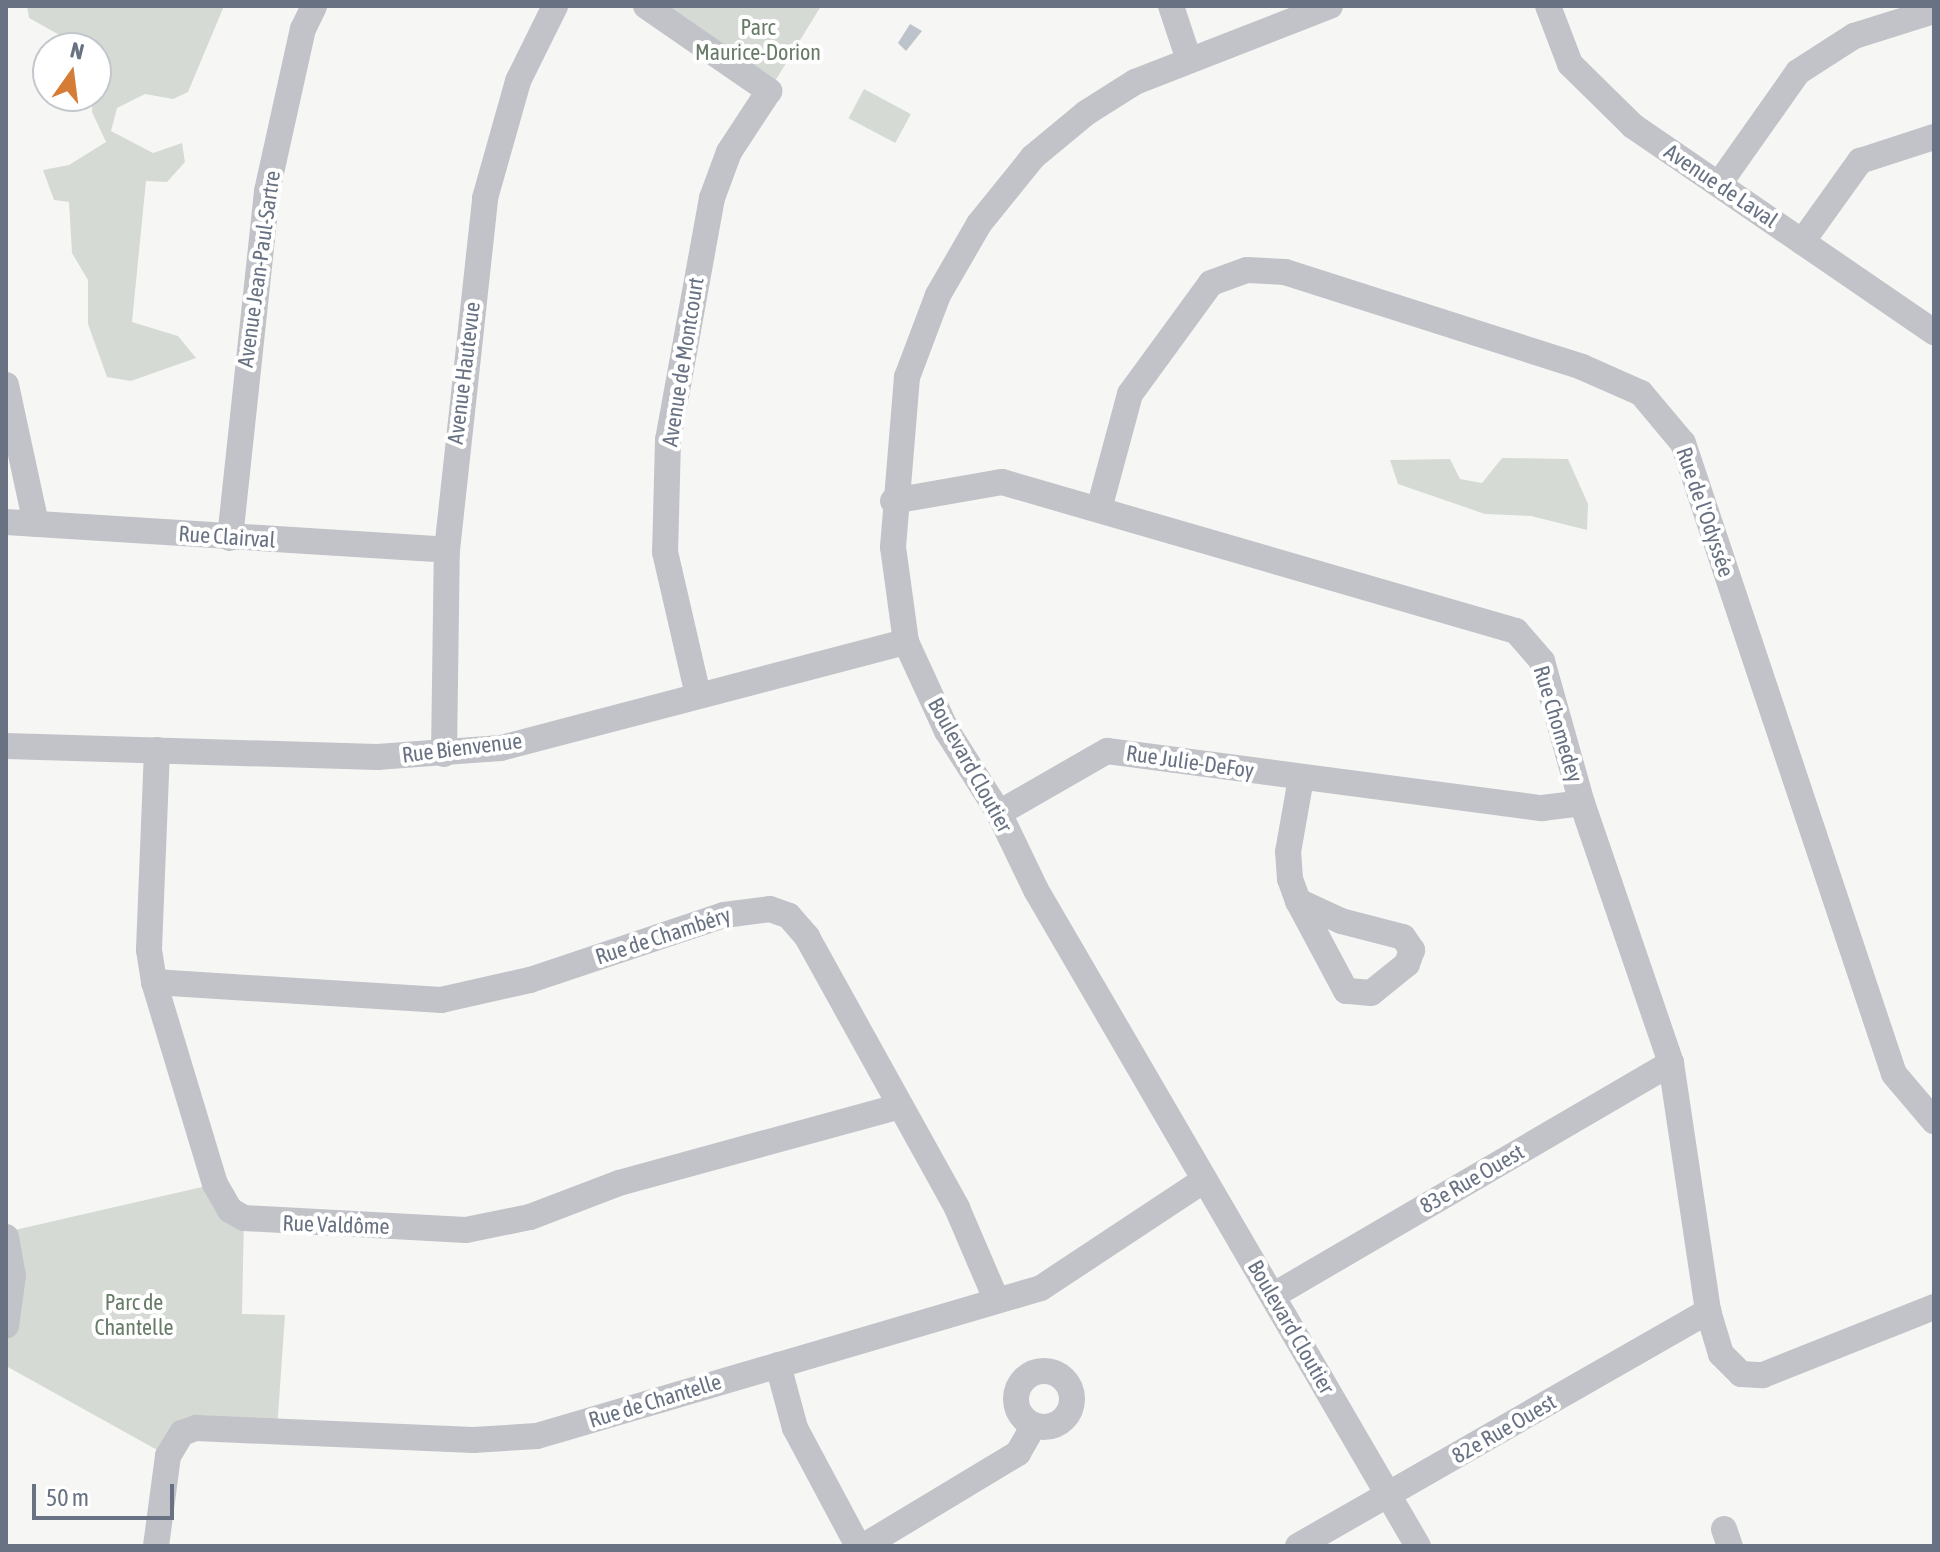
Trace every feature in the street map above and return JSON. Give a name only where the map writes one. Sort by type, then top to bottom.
[{"type":"street","name":"Avenue Jean-Paul-Sartre","points":[[230,538],[267,191],[303,29],[314,6]]},
{"type":"street","name":"Avenue Hautevue","points":[[444,754],[447,550],[485,198],[518,81],[555,6]]},
{"type":"street","name":"Avenue de Montcourt","points":[[646,6],[769,91],[729,152],[712,198],[668,440],[665,552],[698,695]]},
{"type":"street","points":[[1171,6],[1188,57]]},
{"type":"street","name":"Boulevard Cloutier","points":[[1330,6],[1188,57],[1086,113],[1033,157],[979,224],[938,295],[907,377],[893,501],[893,547],[906,642],[947,731],[999,813],[1036,890],[1418,1546]]},
{"type":"street","name":"Avenue de Laval","points":[[1548,6],[1570,64],[1633,126],[1934,332]]},
{"type":"street","points":[[1719,184],[1798,72],[1854,36],[1934,11]]},
{"type":"street","points":[[1802,242],[1860,161],[1934,137]]},
{"type":"street","name":"Rue de l'Odyssée","points":[[1099,509],[1130,394],[1211,283],[1247,270],[1285,272],[1582,367],[1641,393],[1683,443],[1894,1074],[1934,1121]]},
{"type":"street","points":[[6,385],[36,524]]},
{"type":"street","name":"Rue Chomedey","points":[[893,501],[1002,482],[1516,631],[1542,661],[1582,803],[1671,1063],[1708,1311],[1721,1354],[1741,1374],[1763,1375],[1934,1307]]},
{"type":"street","name":"Rue Clairval","points":[[6,522],[447,550]]},
{"type":"street","name":"Rue Bienvenue","points":[[6,746],[377,757],[501,748],[906,642]]},
{"type":"street","name":"Rue Valdôme","points":[[157,750],[149,950],[154,982],[215,1184],[230,1210],[262,1223],[466,1230],[530,1217],[619,1183],[901,1106]]},
{"type":"street","name":"Rue Julie-DeFoy","points":[[999,813],[1107,751],[1542,808],[1582,803]]},
{"type":"street","points":[[1298,901],[1288,852],[1301,778]]},
{"type":"street","name":"Rue de Chambéry","points":[[154,982],[441,1000],[530,980],[724,915],[770,909],[789,916],[807,937],[957,1208],[996,1299]]},
{"type":"street","name":"83e Rue Ouest","points":[[1274,1295],[1671,1063]]},
{"type":"street","name":"Rue de Chantelle","points":[[156,1546],[168,1456],[182,1433],[196,1428],[473,1440],[537,1436],[1041,1288],[1204,1180]]},
{"type":"street","points":[[6,1237],[13,1275],[6,1326]]},
{"type":"street","name":"82e Rue Ouest","points":[[1298,1546],[1708,1311]]},
{"type":"street","points":[[778,1365],[795,1428],[861,1546],[1018,1453],[1034,1425]]},
{"type":"green space","points":[[27,6],[224,6],[188,92],[173,99],[145,94],[117,108],[111,131],[153,153],[182,143],[185,162],[167,182],[146,181],[132,322],[178,336],[196,358],[131,381],[107,377],[88,324],[88,280],[72,253],[69,202],[54,200],[43,170],[69,165],[106,142],[92,112],[112,112],[112,32],[54,32],[29,18]]},
{"type":"green space","name":"Parc Maurice-Dorion","points":[[646,6],[821,6],[769,91]]},
{"type":"green space","points":[[864,89],[911,114],[895,143],[849,118]]},
{"type":"green space","points":[[1502,458],[1568,459],[1588,504],[1587,530],[1531,516],[1485,514],[1398,484],[1390,460],[1450,459],[1460,479],[1482,483]]},
{"type":"green space","name":"Parc de Chantelle","points":[[215,1184],[244,1218],[242,1314],[285,1315],[277,1430],[212,1426],[168,1456],[6,1366],[6,1232]]},
{"type":"shaded area","points":[[910,24],[922,31],[906,51],[898,43]]}]
